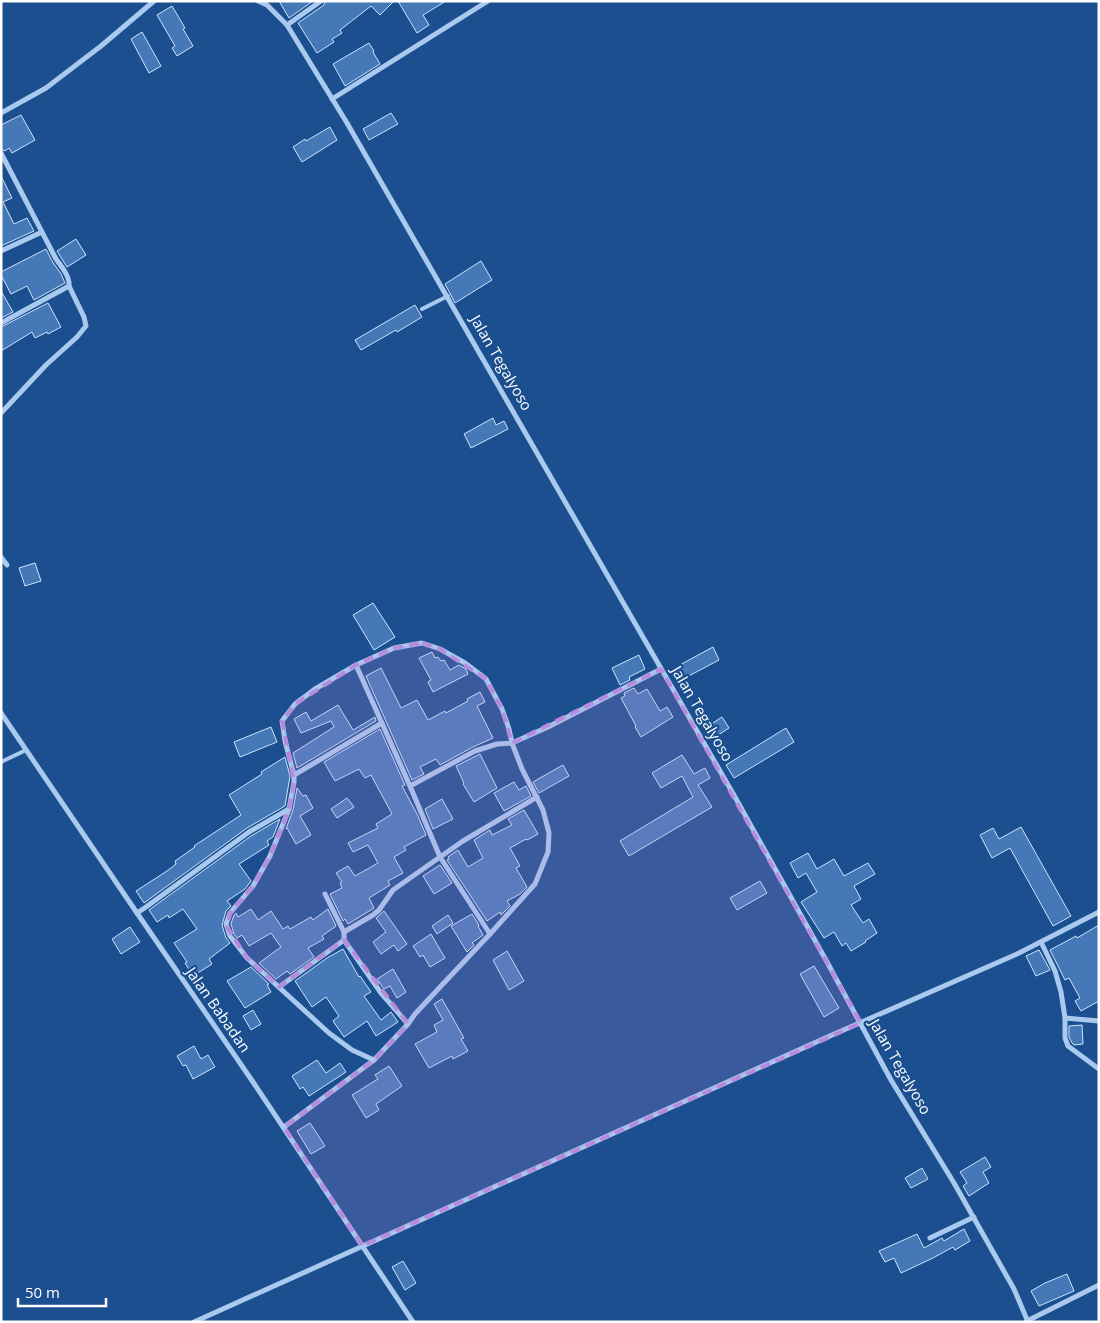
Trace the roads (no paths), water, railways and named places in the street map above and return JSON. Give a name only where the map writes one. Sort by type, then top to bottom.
[{"type":"street","points":[[1,113],[46,88],[101,46],[154,1]]},
{"type":"street","name":"Jalan Tegalyoso","points":[[258,1],[267,5],[287,24],[448,296],[740,806],[891,1080],[974,1217],[1014,1289],[1028,1321]]},
{"type":"street","points":[[287,24],[321,1]]},
{"type":"street","points":[[332,99],[488,1]]},
{"type":"street","points":[[1,153],[56,259],[66,274],[70,282],[69,286],[86,322],[85,328],[77,337],[46,365],[1,413]]},
{"type":"street","points":[[1,251],[42,232]]},
{"type":"street","points":[[1,323],[69,286]]},
{"type":"street","points":[[1,557],[7,565]]},
{"type":"street","points":[[284,1127],[374,1060],[535,884],[548,852],[549,833],[542,810],[522,769],[502,709],[486,679],[465,663],[440,649],[422,644],[394,648],[356,665],[314,689],[295,704],[282,721],[284,741],[294,775],[289,809],[270,856],[253,886],[230,913],[226,924],[230,936],[248,958],[279,987],[330,1033],[352,1050],[374,1060]]},
{"type":"street","points":[[356,665],[440,857],[490,934]]},
{"type":"street","points":[[410,786],[474,751],[497,744],[512,743],[548,727],[661,669]]},
{"type":"street","name":"Jalan Babadan","points":[[1,713],[284,1127],[413,1322]]},
{"type":"street","points":[[294,775],[382,723]]},
{"type":"street","points":[[344,932],[373,915],[379,910],[393,890],[470,836],[537,797]]},
{"type":"street","points":[[136,913],[146,908],[249,832],[289,809]]},
{"type":"street","points":[[325,894],[344,932],[344,940],[381,993],[408,1024]]},
{"type":"street","points":[[194,1322],[1017,954],[1099,912]]},
{"type":"street","points":[[279,987],[344,940]]},
{"type":"street","points":[[1041,942],[1055,971],[1061,992],[1065,1018],[1065,1038],[1068,1046],[1099,1069]]},
{"type":"street","points":[[1065,1018],[1099,1021]]},
{"type":"street","points":[[930,1238],[974,1217]]},
{"type":"street","points":[[1028,1321],[1099,1285]]},
{"type":"lane","points":[[422,310],[448,296]]},
{"type":"lane","points":[[1,762],[26,750]]}]
